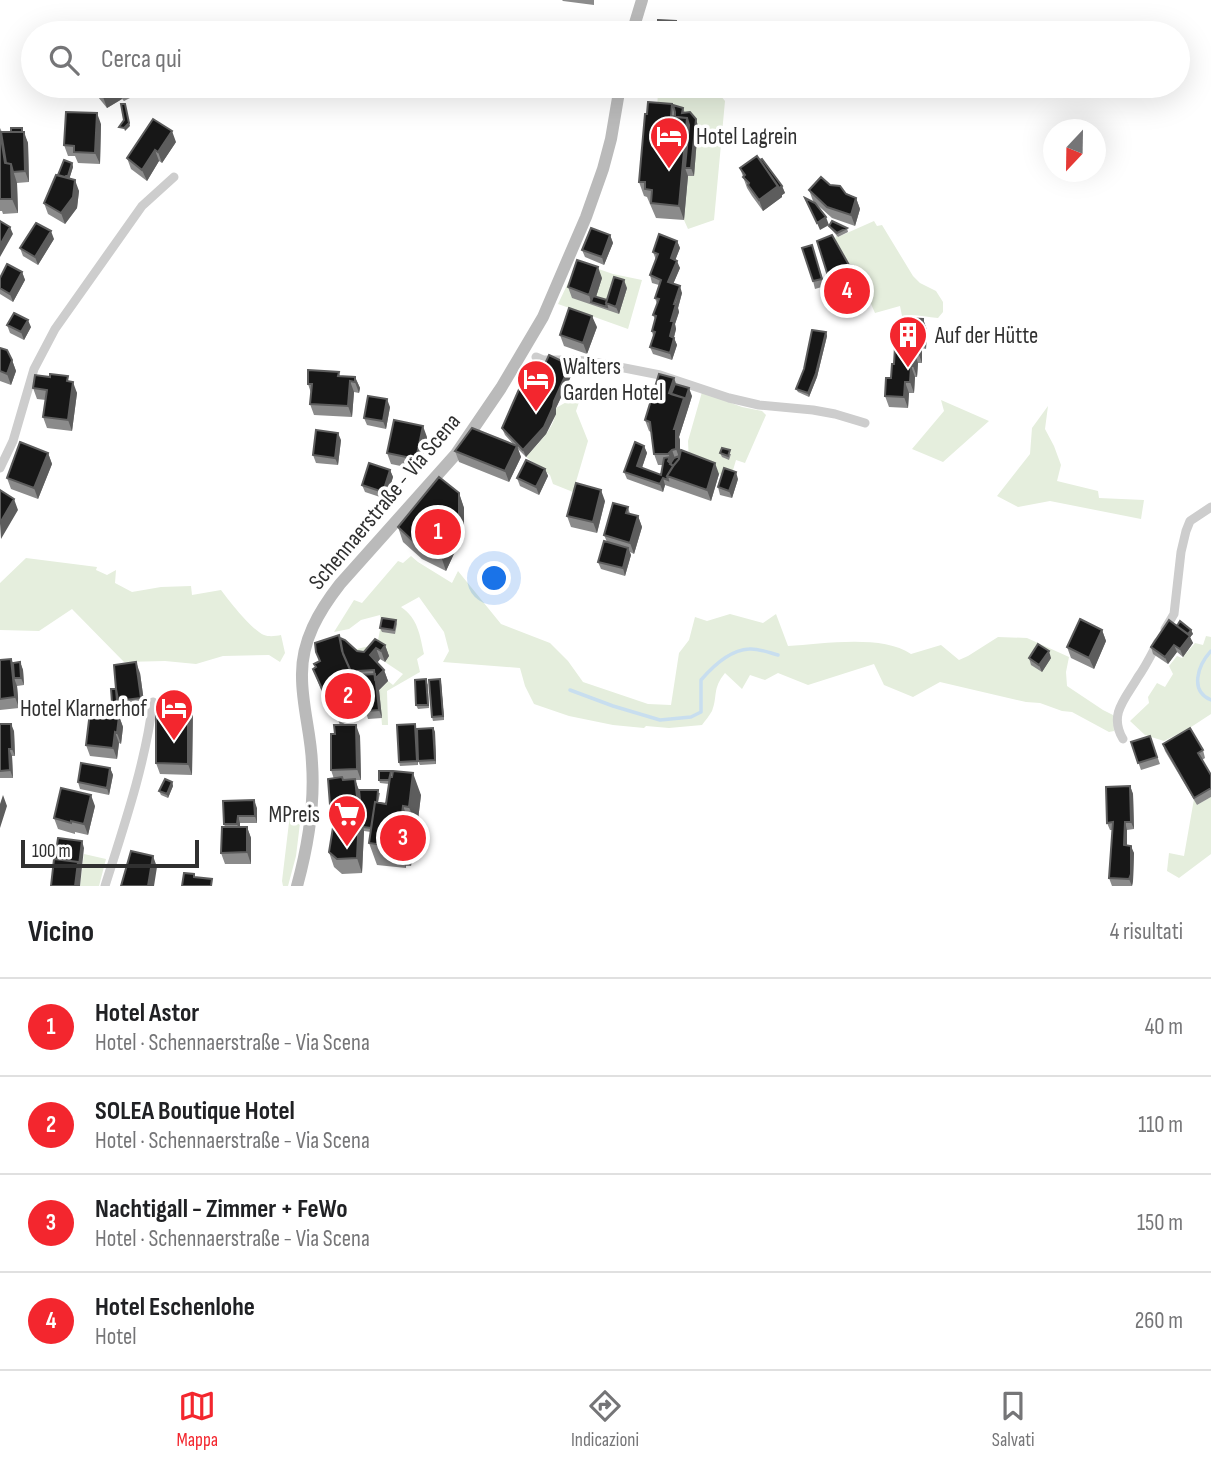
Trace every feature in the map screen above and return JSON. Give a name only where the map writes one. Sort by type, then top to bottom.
[{"type":"street","name":"Schennaerstraße - Via Scena","points":[[297,886],[312,816],[313,764],[301,675],[303,657],[313,625],[341,584],[456,454],[543,317],[586,217],[603,169],[618,98]]},
{"type":"street","points":[[0,468],[13,441],[34,369],[55,329],[142,206],[174,177]]},
{"type":"street","points":[[536,357],[543,360],[594,362],[660,375],[729,398],[759,405],[835,414],[865,423]]},
{"type":"street","points":[[1121,736],[1118,708],[1174,614],[1181,551],[1190,521],[1211,507]]},
{"type":"street","points":[[105,886],[136,783],[149,732],[153,702]]},
{"type":"green space","points":[[658,98],[722,98],[725,101],[714,220],[688,229],[684,220],[688,176],[694,176],[657,117]]},
{"type":"green space","points":[[874,221],[877,226],[882,225],[913,276],[936,291],[943,302],[943,312],[938,318],[902,316],[900,306],[875,313],[871,304],[867,304],[857,273],[852,273],[835,243],[836,235],[838,237]]},
{"type":"green space","points":[[578,262],[642,280],[628,329],[558,304]]},
{"type":"green space","points":[[702,392],[742,407],[762,411],[766,415],[745,463],[736,460],[731,477],[689,463],[688,441]]},
{"type":"green space","points":[[582,393],[576,411],[588,441],[573,492],[553,484],[550,475],[526,457],[550,429],[556,408]]},
{"type":"green space","points":[[941,400],[989,421],[943,462],[912,449],[944,411]]},
{"type":"green space","points":[[1048,406],[1045,429],[1061,465],[1057,481],[1098,491],[1099,498],[1144,500],[1141,519],[1050,501],[1018,507],[997,496],[1030,454],[1032,428]]},
{"type":"green space","points":[[411,556],[452,583],[458,571],[501,624],[550,643],[568,661],[583,682],[648,704],[671,705],[679,653],[689,640],[695,617],[707,621],[730,614],[763,623],[776,614],[788,646],[868,642],[899,648],[911,654],[941,645],[959,660],[998,637],[1027,638],[1069,657],[1067,686],[1113,715],[1114,731],[1109,732],[1072,712],[940,682],[913,697],[884,685],[874,664],[808,685],[778,673],[765,680],[750,675],[742,689],[725,673],[717,688],[712,711],[702,725],[644,728],[613,725],[569,716],[534,704],[520,668],[443,662],[449,651],[444,632],[419,597],[401,607],[415,622],[419,634],[424,654],[417,659],[420,672],[387,691],[388,725],[382,725],[379,690],[388,681],[393,685],[403,674],[385,662],[389,656],[379,650],[368,663],[349,651],[369,646],[378,640],[380,615],[361,620],[349,629],[334,632],[354,600],[362,603],[398,561],[403,563]]},
{"type":"green space","points":[[26,558],[97,567],[96,570],[107,575],[116,570],[115,583],[132,592],[191,586],[192,595],[221,590],[259,632],[268,636],[281,635],[285,653],[280,662],[269,655],[223,656],[196,664],[165,661],[124,662],[72,609],[39,631],[0,630],[0,583]]},
{"type":"green space","points":[[1206,636],[1211,637],[1211,714],[1164,741],[1145,735],[1130,721],[1149,703],[1148,697],[1157,683],[1165,687],[1173,674],[1169,666],[1177,656],[1182,658],[1195,643],[1203,645]]},
{"type":"green space","points":[[1211,797],[1211,854],[1179,878],[1167,871],[1169,853],[1184,856],[1194,799],[1197,805]]},
{"type":"green space","points":[[290,814],[301,815],[296,856],[288,886],[283,886],[282,881]]},
{"type":"green space","points":[[84,854],[106,859],[99,886],[80,886]]},
{"type":"building","points":[[648,102],[672,104],[671,116],[687,118],[679,206],[651,203],[652,190],[645,189],[645,182],[639,182]]},
{"type":"building","points":[[121,104],[125,104],[129,123],[124,128],[119,127],[124,120]]},
{"type":"building","points":[[673,105],[683,108],[682,113],[690,112],[696,119],[691,168],[685,168],[689,125],[687,118],[675,117]]},
{"type":"building","points":[[66,112],[97,113],[95,153],[74,152],[74,146],[64,145]]},
{"type":"building","points":[[153,119],[172,131],[142,170],[127,158]]},
{"type":"building","points":[[11,128],[22,128],[22,132],[11,132]]},
{"type":"building","points":[[0,131],[5,163],[11,164],[12,199],[0,199]]},
{"type":"building","points":[[1,132],[24,132],[25,171],[13,172],[11,164],[6,163]]},
{"type":"building","points":[[757,156],[778,186],[759,200],[740,168]]},
{"type":"building","points":[[762,159],[782,186],[779,188],[760,160]]},
{"type":"building","points":[[64,160],[72,163],[68,176],[65,177],[58,175]]},
{"type":"building","points":[[56,175],[75,180],[73,197],[61,213],[44,203]]},
{"type":"building","points":[[821,177],[830,185],[840,186],[846,194],[856,198],[851,215],[827,207],[809,190]]},
{"type":"building","points":[[805,198],[815,203],[826,217],[817,223]]},
{"type":"building","points":[[0,221],[10,227],[0,245]]},
{"type":"building","points":[[832,221],[847,228],[837,233],[829,226]]},
{"type":"building","points":[[36,223],[51,231],[35,257],[20,248]]},
{"type":"building","points":[[591,228],[610,235],[602,257],[582,250]]},
{"type":"building","points":[[659,234],[677,241],[671,258],[677,261],[668,282],[680,286],[671,321],[674,321],[670,336],[674,338],[670,353],[650,347],[655,332],[652,331],[656,316],[653,315],[659,299],[655,298],[661,280],[650,275],[658,254],[653,252]]},
{"type":"building","points":[[832,235],[849,265],[854,266],[865,300],[838,308],[817,241]]},
{"type":"building","points":[[812,245],[822,279],[813,281],[802,248]]},
{"type":"building","points":[[577,260],[598,267],[589,295],[568,287]]},
{"type":"building","points":[[7,264],[22,272],[10,294],[0,288],[0,278]]},
{"type":"building","points":[[614,277],[624,280],[616,307],[606,303]]},
{"type":"building","points":[[593,296],[607,300],[607,307],[591,302]]},
{"type":"building","points":[[569,308],[592,316],[583,343],[560,335]]},
{"type":"building","points":[[14,313],[28,320],[21,332],[7,325]]},
{"type":"building","points":[[904,318],[923,319],[922,338],[918,337],[918,352],[914,352],[910,382],[905,382],[904,397],[885,396],[886,378],[891,378],[895,347],[899,347],[899,334],[903,334]]},
{"type":"building","points":[[812,330],[826,332],[808,393],[796,389],[804,369]]},
{"type":"building","points":[[0,348],[7,350],[12,360],[7,374],[0,371]]},
{"type":"building","points":[[549,355],[570,365],[544,427],[523,450],[502,428],[520,387],[532,392]]},
{"type":"building","points":[[308,370],[339,372],[338,376],[355,377],[355,382],[350,381],[348,406],[310,404],[312,384],[308,384]]},
{"type":"building","points":[[50,374],[68,376],[67,381],[73,382],[68,420],[43,417],[47,390],[33,388],[35,375],[50,377]]},
{"type":"building","points":[[659,374],[674,378],[669,393],[684,398],[674,429],[676,449],[668,454],[654,454],[650,422],[645,420]]},
{"type":"building","points":[[675,384],[689,388],[685,401],[684,398],[671,394]]},
{"type":"building","points":[[368,396],[387,399],[383,421],[364,418]]},
{"type":"building","points":[[394,420],[423,426],[416,459],[387,453]]},
{"type":"building","points":[[472,428],[517,446],[505,471],[455,451]]},
{"type":"building","points":[[316,430],[338,433],[335,458],[313,455]]},
{"type":"building","points":[[20,442],[48,453],[34,488],[7,478]]},
{"type":"building","points":[[635,442],[644,446],[637,466],[661,475],[664,458],[670,457],[668,461],[673,466],[667,476],[668,480],[663,478],[660,484],[624,472]]},
{"type":"building","points":[[722,448],[730,450],[728,456],[720,453]]},
{"type":"building","points":[[681,450],[715,463],[707,490],[667,476],[679,459]]},
{"type":"building","points":[[679,456],[673,466],[670,464],[674,458]]},
{"type":"building","points":[[526,460],[545,469],[536,487],[517,478]]},
{"type":"building","points":[[369,463],[390,470],[383,492],[362,485]]},
{"type":"building","points":[[724,468],[736,472],[729,491],[718,487]]},
{"type":"building","points":[[439,477],[459,493],[459,518],[441,556],[416,544],[398,527]]},
{"type":"building","points":[[576,483],[601,490],[593,522],[567,516]]},
{"type":"building","points":[[0,490],[14,499],[0,523]]},
{"type":"building","points":[[613,503],[628,507],[626,513],[638,516],[630,543],[604,535]]},
{"type":"building","points":[[604,541],[628,548],[623,568],[598,562]]},
{"type":"building","points":[[382,618],[396,620],[394,630],[380,628]]},
{"type":"building","points":[[1080,619],[1102,630],[1089,658],[1067,647]]},
{"type":"building","points":[[1169,620],[1190,636],[1180,649],[1174,645],[1165,657],[1151,647]]},
{"type":"building","points":[[1180,621],[1191,630],[1188,634],[1177,626]]},
{"type":"building","points":[[339,635],[342,651],[362,697],[335,711],[313,669],[316,667],[314,664],[320,661],[315,643]]},
{"type":"building","points":[[340,638],[357,651],[364,652],[375,639],[385,645],[381,651],[376,648],[370,655],[384,670],[375,679],[374,670],[358,671],[355,681],[343,654]]},
{"type":"building","points":[[1038,644],[1049,651],[1039,665],[1029,658]]},
{"type":"building","points":[[11,659],[15,697],[0,699],[0,660]]},
{"type":"building","points":[[20,662],[21,678],[14,678],[13,663]]},
{"type":"building","points":[[136,662],[141,698],[117,701],[114,665]]},
{"type":"building","points":[[375,674],[379,710],[366,711],[356,684],[359,675]]},
{"type":"building","points":[[426,679],[428,705],[416,705],[415,680]]},
{"type":"building","points":[[440,679],[443,716],[432,717],[429,680]]},
{"type":"building","points":[[111,689],[116,689],[119,705],[112,702]]},
{"type":"building","points":[[177,696],[177,699],[190,700],[189,709],[188,706],[169,706],[169,697]]},
{"type":"building","points":[[156,706],[188,706],[188,764],[156,763]]},
{"type":"building","points":[[90,712],[119,716],[113,748],[86,745]]},
{"type":"building","points":[[0,724],[11,724],[10,770],[0,771]]},
{"type":"building","points":[[415,724],[417,761],[399,762],[397,725]]},
{"type":"building","points":[[334,725],[356,725],[357,769],[331,770],[331,734],[335,734]]},
{"type":"building","points":[[433,728],[435,760],[418,761],[417,729]]},
{"type":"building","points":[[1190,728],[1203,750],[1198,753],[1211,775],[1211,788],[1194,798],[1163,744]]},
{"type":"building","points":[[1150,736],[1157,757],[1138,763],[1131,742]]},
{"type":"building","points":[[81,763],[110,768],[107,788],[78,782]]},
{"type":"building","points":[[379,771],[391,771],[389,780],[379,780]]},
{"type":"building","points":[[393,771],[413,773],[409,807],[403,806],[398,847],[369,843],[375,802],[386,804]]},
{"type":"building","points":[[342,777],[343,780],[355,779],[359,815],[357,858],[337,859],[329,852],[335,815],[334,805],[330,805],[328,779]]},
{"type":"building","points":[[165,779],[172,782],[167,794],[159,791]]},
{"type":"building","points":[[1130,786],[1131,822],[1125,822],[1124,845],[1131,846],[1131,874],[1129,879],[1109,878],[1113,822],[1107,823],[1106,787]]},
{"type":"building","points":[[61,788],[91,795],[84,824],[54,818]]},
{"type":"building","points":[[359,790],[378,790],[371,828],[363,827]]},
{"type":"building","points":[[254,800],[255,816],[238,816],[237,824],[224,824],[223,801]]},
{"type":"building","points":[[222,827],[247,827],[247,852],[221,853]]},
{"type":"building","points":[[58,838],[82,841],[79,865],[78,862],[55,859]]},
{"type":"building","points":[[407,845],[412,846],[410,862],[405,862]]},
{"type":"building","points":[[131,851],[153,856],[148,886],[121,886]]},
{"type":"building","points":[[54,859],[78,862],[75,886],[51,886]]},
{"type":"building","points":[[184,873],[212,879],[211,886],[182,886]]},
{"type":"waterway","points":[[570,690],[660,720],[691,717],[701,712],[701,680],[722,660],[735,652],[749,649],[778,655]]},
{"type":"waterway","points":[[1211,651],[1202,663],[1198,677],[1200,691],[1211,700]]},
{"type":"place","name":"Hotel Lagrein","points":[[669,170]]},
{"type":"place","name":"Hotel Eschenlohe","points":[[847,291]]},
{"type":"place","name":"Auf der Hütte","points":[[908,369]]},
{"type":"place","name":"Walters Garden Hotel","points":[[536,413]]},
{"type":"place","name":"Hotel Astor","points":[[438,532]]},
{"type":"place","name":"SOLEA Boutique Hotel","points":[[348,696]]},
{"type":"place","name":"Hotel Klarnerhof","points":[[174,742]]},
{"type":"place","name":"Nachtigall - Zimmer + FeWo","points":[[403,838]]},
{"type":"place","name":"MPreis","points":[[347,848]]}]
